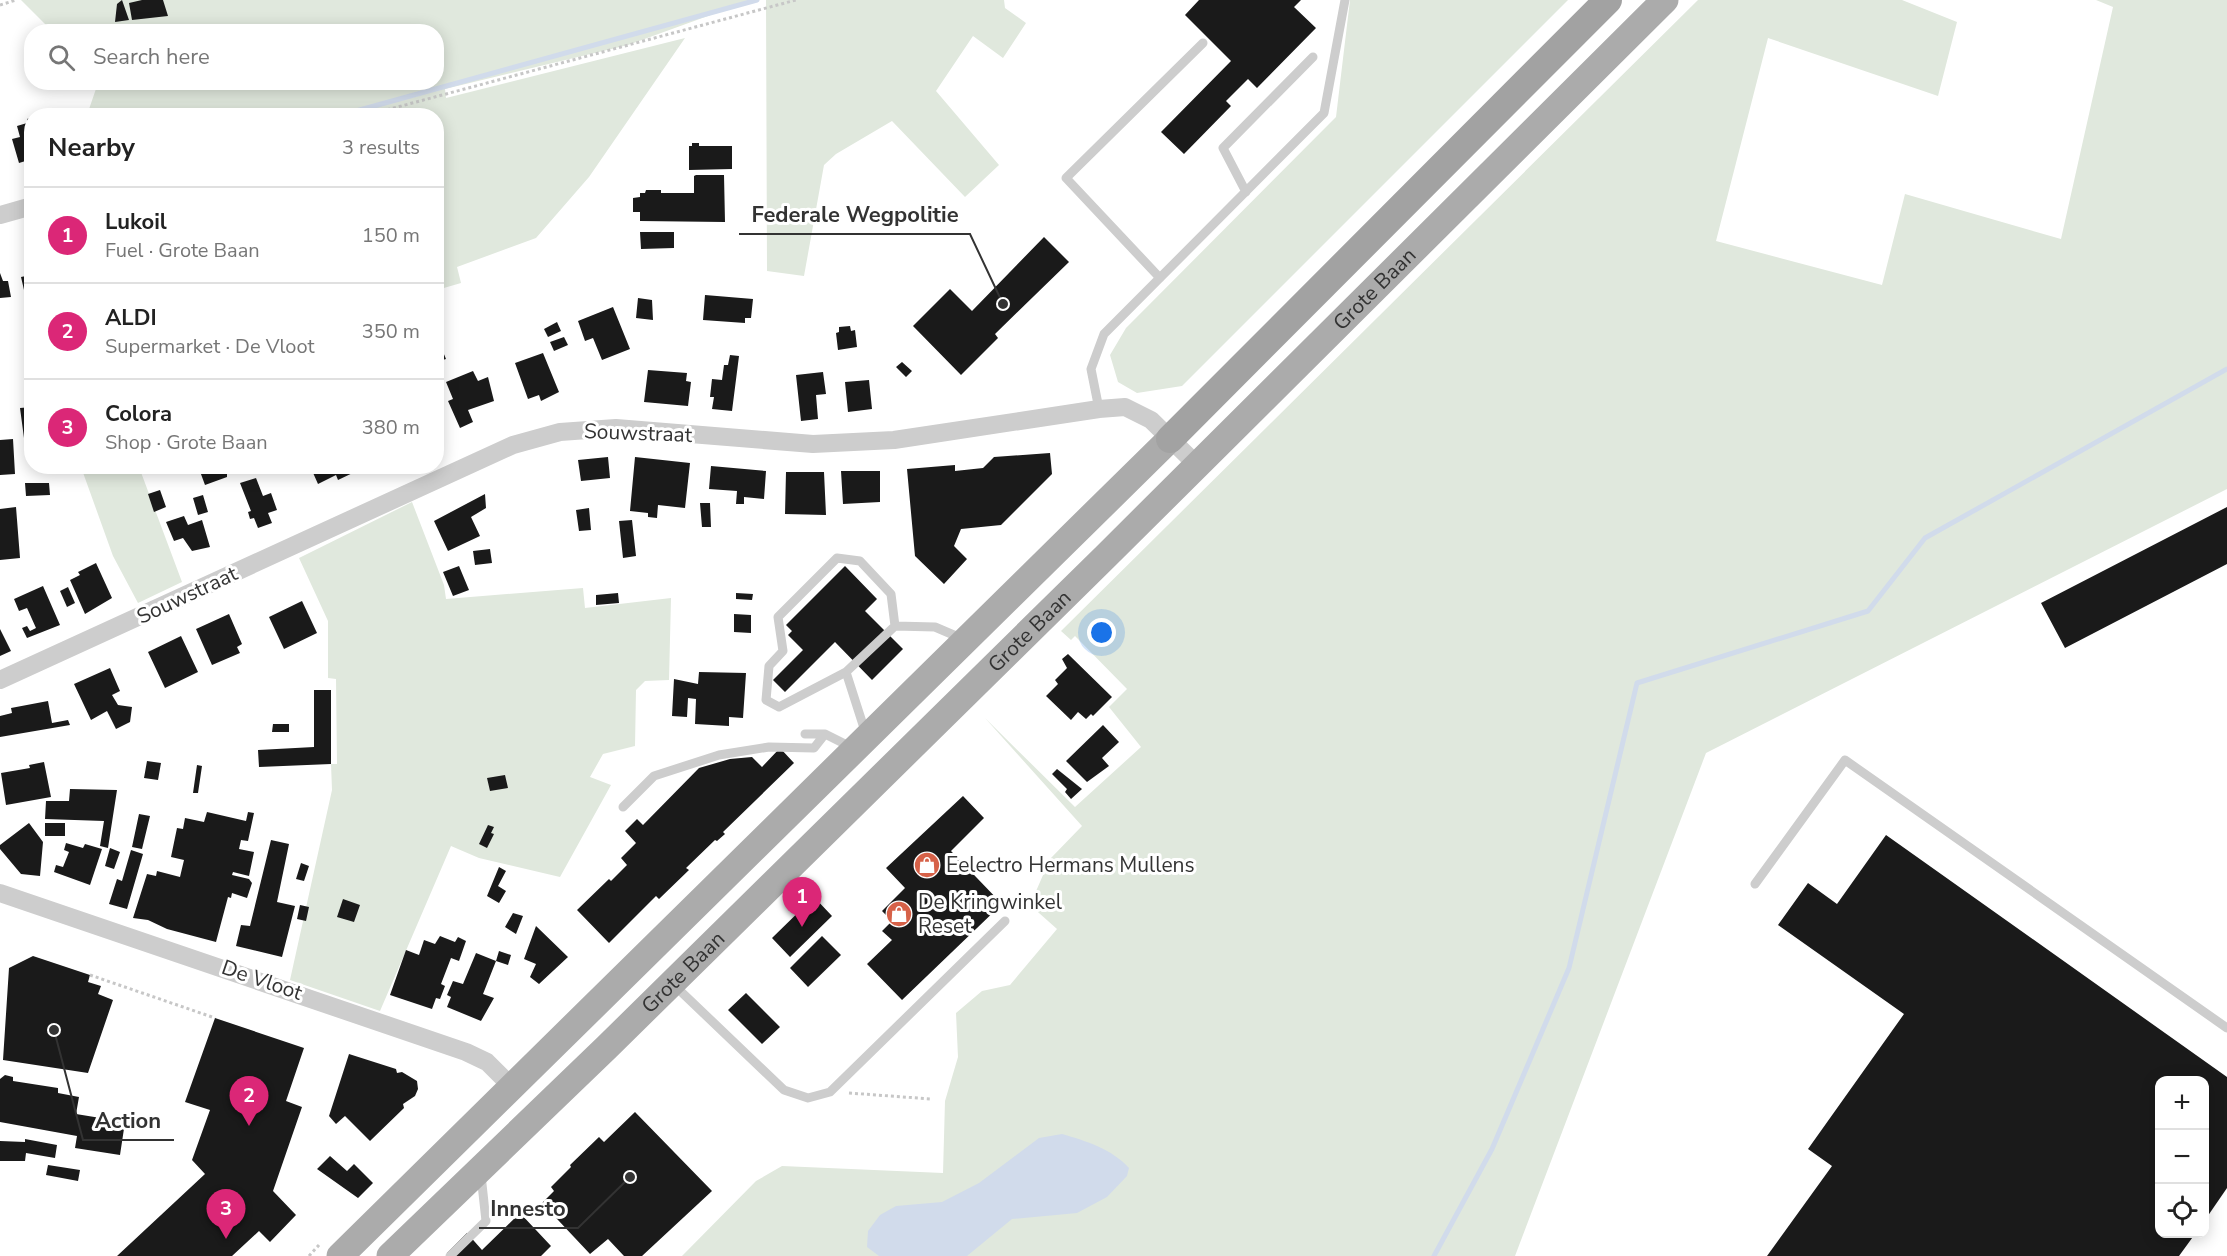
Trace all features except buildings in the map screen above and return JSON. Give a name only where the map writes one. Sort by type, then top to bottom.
[{"type":"highway","name":"Grote Baan","points":[[1170,439],[1608,0]]},
{"type":"main road","name":"Grote Baan","points":[[390,1256],[672,984],[1665,0]]},
{"type":"main road","name":"Grote Baan","points":[[340,1256],[1170,439]]},
{"type":"street","points":[[0,215],[24,208]]},
{"type":"street","name":"Souwstraat","points":[[0,680],[513,445],[560,432],[616,428],[813,444],[894,440],[1125,407],[1151,420],[1197,465]]},
{"type":"street","name":"De Vloot","points":[[0,893],[465,1052],[487,1062],[513,1088]]},
{"type":"lane","points":[[1099,409],[1091,369],[1104,334],[1324,113],[1345,0]]},
{"type":"lane","points":[[1160,278],[1066,178],[1203,43]]},
{"type":"lane","points":[[1246,192],[1223,148],[1312,57]]},
{"type":"lane","points":[[895,626],[891,594],[860,561],[837,558],[778,617],[783,651],[769,666],[766,700],[779,707],[846,672],[895,626],[935,627],[965,640]]},
{"type":"lane","points":[[805,734],[825,734],[863,741],[863,725],[846,672]]},
{"type":"lane","points":[[623,807],[654,776],[742,750],[769,747],[814,748],[825,734]]},
{"type":"lane","points":[[1755,884],[1845,760],[2227,1028]]},
{"type":"lane","points":[[672,984],[784,1090],[807,1098],[830,1092],[1005,921]]},
{"type":"lane","points":[[450,1256],[486,1221],[480,1169]]},
{"type":"path","points":[[0,5],[16,0]]},
{"type":"path","points":[[394,108],[796,0]]},
{"type":"path","points":[[90,975],[215,1018]]},
{"type":"path","points":[[830,1092],[931,1099]]},
{"type":"shaded area","points":[[21,0],[752,0],[628,45],[445,89],[446,98],[685,38],[589,177],[536,238],[457,267],[461,283],[444,288],[444,108],[89,108],[96,90],[444,90],[444,24],[45,24]]},
{"type":"shaded area","points":[[766,0],[1004,0],[1005,8],[1026,23],[1003,58],[973,36],[936,91],[999,165],[965,197],[892,121],[836,154],[824,165],[804,276],[767,271]]},
{"type":"shaded area","points":[[1350,0],[1568,0],[1182,386],[1137,393],[1118,382],[1110,355],[1126,328],[1336,117]]},
{"type":"shaded area","points":[[1698,0],[1902,0],[1957,22],[1938,96],[1768,38],[1716,241],[1882,285],[1905,194],[2061,239],[2113,7],[2096,0],[2227,0],[2227,489],[1706,753],[1515,1256],[682,1256],[756,1181],[782,1166],[943,1173],[945,1101],[958,1057],[956,1013],[982,991],[1010,985],[1057,929],[1030,905],[1050,859],[1082,826],[985,718],[1075,807],[1141,747],[1109,707],[1127,689],[1075,636],[1071,640],[1061,631]]},
{"type":"shaded area","points":[[84,474],[142,474],[182,582],[138,603],[113,556]]},
{"type":"shaded area","points":[[412,502],[444,585],[446,599],[583,588],[585,608],[671,598],[669,680],[645,681],[636,690],[635,746],[603,754],[590,777],[611,785],[560,877],[479,858],[451,846],[380,1011],[290,980],[332,790],[331,764],[337,764],[336,679],[328,678],[328,621],[299,558]]},
{"type":"water","points":[[1062,1134],[1107,1151],[1129,1168],[1127,1176],[1107,1197],[1077,1213],[1012,1219],[967,1256],[879,1256],[867,1247],[868,1231],[880,1215],[896,1206],[942,1202],[979,1183],[1039,1138]]},
{"type":"waterway","points":[[444,87],[757,0]]},
{"type":"waterway","points":[[367,108],[432,90]]},
{"type":"waterway","points":[[1434,1256],[1492,1149],[1569,968],[1637,683],[1868,611],[1925,538],[2227,369]]},
{"type":"place","name":"Federale Wegpolitie","points":[[1003,304]]},
{"type":"place","name":"Eelectro Hermans Mullens","points":[[927,865]]},
{"type":"place","name":"De Kringwinkel Reset","points":[[899,914]]},
{"type":"place","name":"Lukoil","points":[[802,927]]},
{"type":"place","name":"Action","points":[[54,1030]]},
{"type":"place","name":"ALDI","points":[[249,1126]]},
{"type":"place","name":"Innesto","points":[[630,1177]]},
{"type":"place","name":"Colora","points":[[226,1239]]}]
